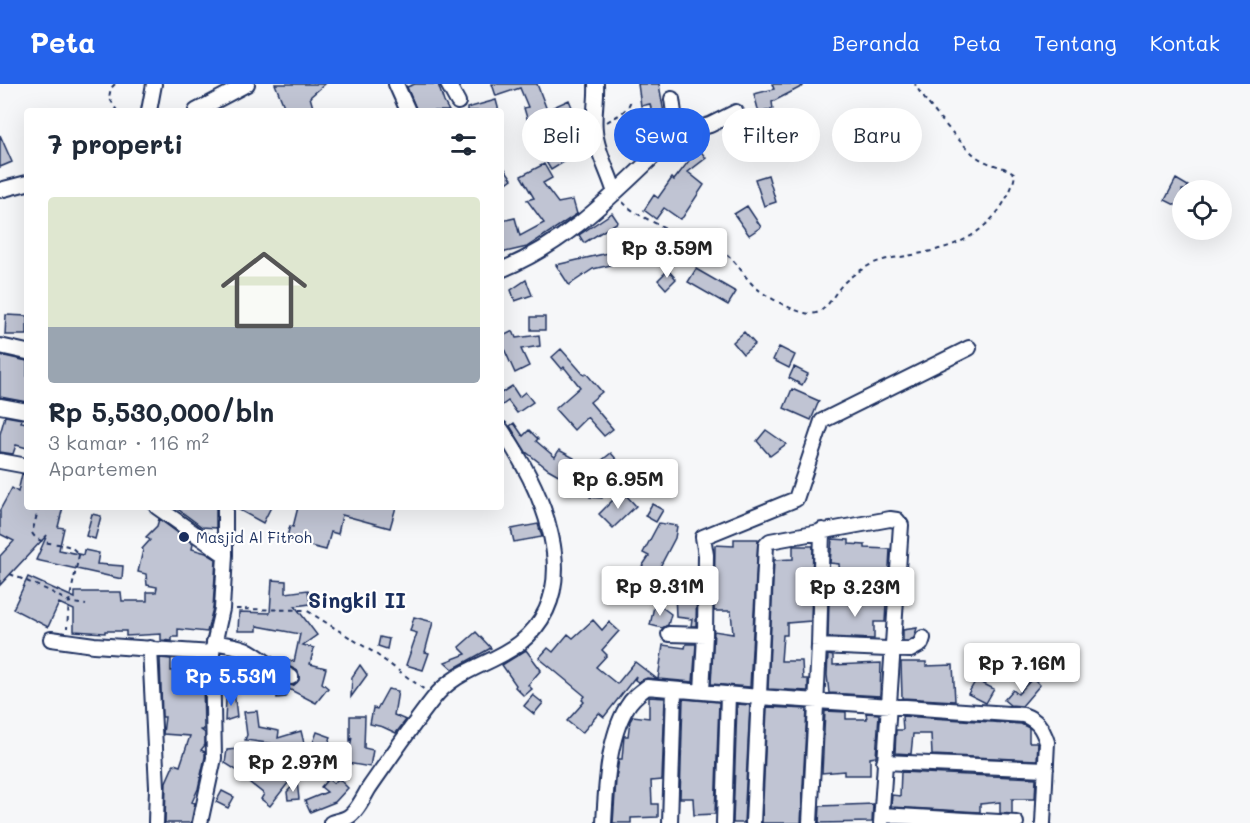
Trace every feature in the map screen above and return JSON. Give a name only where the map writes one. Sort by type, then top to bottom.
[{"type":"street","points":[[150,108],[154,84]]},
{"type":"street","points":[[202,108],[247,84]]},
{"type":"street","points":[[396,84],[407,108]]},
{"type":"street","points":[[448,84],[458,102]]},
{"type":"street","points":[[596,84],[596,108]]},
{"type":"street","points":[[672,99],[673,108]]},
{"type":"street","points":[[602,158],[615,193]]},
{"type":"street","points":[[504,268],[547,247],[586,220],[648,162]]},
{"type":"street","points":[[0,190],[24,184]]},
{"type":"street","points":[[0,346],[24,351]]},
{"type":"street","points":[[702,691],[706,555],[703,537],[796,499],[822,421],[969,348]]},
{"type":"street","points":[[0,406],[24,410]]},
{"type":"street","points":[[331,823],[353,820],[434,697],[446,684],[519,644],[538,626],[551,602],[555,566],[552,541],[544,512],[530,477],[504,434]]},
{"type":"street","points":[[0,461],[24,465]]},
{"type":"street","points":[[161,510],[225,555]]},
{"type":"street","points":[[200,823],[214,758],[213,648],[222,609],[225,510]]},
{"type":"street","points":[[753,823],[766,545],[770,541],[822,530],[890,519],[897,520],[901,525],[881,819],[1016,823]]},
{"type":"street","points":[[810,823],[817,700],[822,530]]},
{"type":"street","points":[[821,587],[896,595]]},
{"type":"street","points":[[669,634],[705,635]]},
{"type":"street","points":[[819,646],[910,650],[918,647],[922,638]]},
{"type":"street","points":[[51,639],[150,648],[213,648],[250,651],[273,666],[278,672],[291,677]]},
{"type":"street","points":[[150,648],[157,787],[156,823]]},
{"type":"street","points":[[604,823],[605,795],[615,733],[627,707],[634,697],[647,687],[759,698],[1023,715],[1035,719],[1044,731],[1047,742],[1043,823]]},
{"type":"street","points":[[669,823],[674,690]]},
{"type":"street","points":[[724,823],[728,694]]},
{"type":"street","points":[[884,762],[1046,769]]},
{"type":"path","points":[[115,84],[111,88],[109,98],[115,108]]},
{"type":"path","points":[[615,193],[627,208],[726,254],[736,261],[754,287],[777,303],[805,313],[819,312],[826,308],[843,283],[871,264],[957,244],[975,234],[990,221],[1006,201],[1016,174],[971,154],[931,107],[915,84]]},
{"type":"path","points":[[602,124],[622,112],[630,104],[631,99]]},
{"type":"path","points":[[38,510],[33,537],[73,548],[79,555],[69,602],[66,641]]},
{"type":"path","points":[[10,574],[69,602],[86,605]]},
{"type":"path","points":[[222,609],[306,610],[373,652],[434,697]]},
{"type":"building","points":[[275,84],[325,84],[310,97],[313,108],[285,108]]},
{"type":"building","points":[[415,84],[438,84],[447,108],[416,108],[407,87]]},
{"type":"building","points":[[492,84],[537,84],[546,108],[524,108],[528,107],[520,88],[496,96]]},
{"type":"building","points":[[638,84],[659,84],[663,108],[651,108],[650,104],[641,106]]},
{"type":"building","points":[[772,84],[801,84],[803,86],[772,102],[773,108],[758,108],[754,94],[774,89]]},
{"type":"building","points":[[496,100],[498,108],[467,108]]},
{"type":"building","points":[[569,100],[572,108],[551,108]]},
{"type":"building","points":[[0,135],[12,162],[0,167]]},
{"type":"building","points":[[546,162],[564,162],[551,170]]},
{"type":"building","points":[[688,162],[701,162],[688,172],[704,185],[683,217],[680,219],[664,208],[656,219],[644,210],[654,195],[658,198],[672,178],[674,180]]},
{"type":"building","points":[[544,164],[552,178],[543,183],[558,203],[573,200],[577,214],[527,247],[504,252],[504,220],[515,218],[520,236],[544,223],[527,200],[534,198],[521,176]]},
{"type":"building","points":[[504,167],[512,179],[504,185]]},
{"type":"building","points":[[768,175],[776,202],[764,206],[755,179]]},
{"type":"building","points":[[1172,187],[1172,204],[1165,200]]},
{"type":"building","points":[[747,206],[761,227],[749,235],[734,214]]},
{"type":"building","points":[[612,213],[618,222],[584,243],[579,235]]},
{"type":"building","points":[[608,253],[611,265],[593,269],[569,285],[556,265]]},
{"type":"building","points":[[696,269],[736,292],[728,305],[688,282]]},
{"type":"building","points":[[668,270],[676,279],[666,289],[658,280]]},
{"type":"building","points":[[526,280],[532,295],[515,301],[511,290]]},
{"type":"building","points":[[6,315],[24,316],[24,335],[5,335]]},
{"type":"building","points":[[531,317],[545,317],[545,330],[531,330]]},
{"type":"building","points":[[513,331],[516,338],[539,335],[540,346],[521,349],[529,366],[515,373],[504,349],[504,336]]},
{"type":"building","points":[[744,332],[755,344],[743,354],[733,342]]},
{"type":"building","points":[[779,347],[795,355],[789,368],[773,360]]},
{"type":"building","points":[[561,349],[602,392],[590,402],[613,429],[604,436],[587,417],[574,430],[555,409],[580,387],[564,367],[562,369],[552,357]]},
{"type":"building","points":[[0,355],[24,360],[24,401],[0,397]]},
{"type":"building","points":[[794,367],[808,374],[802,385],[789,378]]},
{"type":"building","points":[[512,386],[519,397],[525,392],[533,402],[517,413],[508,401],[504,404],[504,391]]},
{"type":"building","points":[[792,389],[819,401],[811,420],[784,408]]},
{"type":"building","points":[[5,416],[22,419],[24,447],[16,445],[13,454],[0,452],[0,434]]},
{"type":"building","points":[[514,423],[523,436],[529,430],[538,439],[536,441],[555,457],[559,450],[574,458],[562,477],[526,452],[510,426]]},
{"type":"building","points":[[766,430],[786,444],[770,456],[757,441]]},
{"type":"building","points":[[611,453],[623,467],[614,476],[601,461]]},
{"type":"building","points":[[22,474],[24,474],[24,510],[62,510],[58,527],[64,528],[59,550],[83,555],[84,550],[99,553],[97,564],[123,566],[122,579],[36,560],[47,535],[0,585],[0,556],[14,541],[0,534],[0,510],[12,488],[18,492]]},
{"type":"building","points":[[591,480],[603,480],[602,498],[590,497]]},
{"type":"building","points":[[622,491],[636,506],[613,528],[599,514]]},
{"type":"building","points":[[652,504],[663,510],[656,522],[645,516]]},
{"type":"building","points":[[179,510],[216,510],[216,528],[202,527]]},
{"type":"building","points":[[239,510],[270,510],[263,523]]},
{"type":"building","points":[[297,510],[395,510],[390,528],[342,515],[338,534],[331,532],[326,550],[286,540],[290,526],[293,527]]},
{"type":"building","points":[[92,514],[101,516],[95,539],[86,536]]},
{"type":"building","points":[[159,519],[193,544],[192,549],[216,559],[213,608],[207,632],[178,629],[178,637],[172,637],[172,641],[161,640],[161,634],[126,636],[126,631],[105,631],[105,633],[74,631],[74,610],[59,603],[48,627],[13,609],[28,577],[75,598],[75,592],[121,592],[122,601],[147,601],[147,592],[156,592],[157,587],[147,585],[146,574],[138,572],[142,549],[150,540],[146,537],[157,526]]},
{"type":"building","points":[[659,523],[677,526],[675,538],[652,582],[641,568],[649,556],[643,553]]},
{"type":"building","points":[[538,524],[542,537],[514,542],[511,529]]},
{"type":"building","points":[[734,539],[758,539],[750,687],[711,684],[714,631],[733,634],[731,611],[714,611],[715,545],[734,546]]},
{"type":"building","points":[[832,539],[849,540],[849,544],[865,545],[865,548],[890,549],[888,585],[840,580],[839,564],[830,563]]},
{"type":"building","points":[[793,546],[813,546],[811,621],[787,623],[787,635],[783,635],[781,661],[802,661],[803,679],[808,679],[808,691],[768,689],[774,560],[793,559]]},
{"type":"building","points":[[682,569],[697,570],[696,626],[691,626],[692,619],[676,617],[675,591],[680,590]]},
{"type":"building","points":[[614,571],[631,584],[621,596],[605,583]]},
{"type":"building","points":[[272,580],[286,581],[286,593],[308,590],[310,604],[295,606],[317,635],[303,645],[314,648],[310,664],[326,668],[322,683],[328,688],[316,703],[285,687],[286,697],[277,698],[275,684],[280,682],[293,686],[299,680],[298,671],[288,666],[290,660],[294,662],[300,634],[257,626],[257,631],[238,631],[239,612],[270,613]]},
{"type":"building","points":[[840,598],[886,603],[885,622],[874,622],[874,639],[828,637],[829,600],[840,601]]},
{"type":"building","points":[[655,602],[671,614],[668,625],[662,628],[650,625]]},
{"type":"building","points":[[414,617],[433,622],[425,652],[429,653],[423,670],[406,665],[417,633],[410,631]]},
{"type":"building","points":[[593,620],[602,630],[609,622],[619,631],[602,650],[607,655],[596,667],[617,684],[635,662],[657,679],[647,678],[638,682],[635,680],[636,676],[604,717],[599,713],[582,733],[567,721],[584,702],[582,700],[585,696],[539,658],[548,648],[553,652],[568,634],[573,638]]},
{"type":"building","points":[[917,628],[914,638],[903,641],[903,630]]},
{"type":"building","points":[[476,632],[491,648],[453,669],[445,662],[466,654],[459,647]]},
{"type":"building","points":[[380,637],[389,639],[387,649],[378,646]]},
{"type":"building","points":[[686,644],[696,644],[693,682],[658,679],[663,645],[685,648]]},
{"type":"building","points":[[526,650],[541,670],[528,685],[532,689],[524,696],[515,687],[516,685],[502,665]]},
{"type":"building","points":[[828,655],[833,656],[833,665],[881,663],[880,696],[829,693]]},
{"type":"building","points":[[236,657],[249,666],[241,677],[228,668]]},
{"type":"building","points":[[160,658],[171,659],[171,671],[191,669],[192,680],[203,679],[204,730],[201,730],[205,733],[205,745],[201,750],[205,752],[205,757],[198,789],[192,802],[195,803],[191,823],[165,823],[166,782],[174,764],[180,766],[190,736],[163,734],[165,717],[162,717]]},
{"type":"building","points":[[901,662],[926,662],[926,666],[953,665],[955,701],[902,698]]},
{"type":"building","points":[[360,665],[367,675],[351,697],[352,677]]},
{"type":"building","points":[[1033,678],[1040,685],[1022,706],[1010,705],[1004,700],[1013,690],[1018,694]]},
{"type":"building","points":[[976,680],[994,689],[986,703],[968,694]]},
{"type":"building","points":[[388,689],[398,691],[394,715],[406,720],[396,733],[370,724],[373,708],[377,709]]},
{"type":"building","points":[[234,690],[237,717],[225,721],[226,699]]},
{"type":"building","points":[[533,695],[543,703],[534,714],[524,706]]},
{"type":"building","points":[[649,697],[665,698],[662,780],[651,781],[652,804],[658,804],[658,817],[631,818],[631,823],[613,823],[616,780],[619,759],[622,759],[624,736],[628,736],[633,716],[649,718]]},
{"type":"building","points":[[683,699],[719,702],[715,814],[694,815],[693,798],[680,798]]},
{"type":"building","points":[[737,704],[750,705],[744,823],[733,823]]},
{"type":"building","points":[[767,707],[807,709],[801,823],[762,823]]},
{"type":"building","points":[[257,711],[259,727],[279,731],[278,738],[301,731],[305,747],[293,750],[292,778],[270,806],[261,799],[264,794],[240,775],[241,773],[225,763],[227,750],[239,749],[273,776],[274,744],[245,740],[247,735],[244,712]]},
{"type":"building","points":[[825,711],[846,712],[846,719],[867,719],[866,713],[879,714],[876,757],[870,758],[870,775],[844,775],[844,771],[822,773]]},
{"type":"building","points":[[350,716],[365,716],[364,748],[373,750],[370,767],[347,763],[352,737],[350,740]]},
{"type":"building","points":[[902,716],[1021,724],[1029,728],[1029,742],[1038,742],[1037,760],[932,755],[931,734],[913,734],[911,754],[895,753],[896,730],[903,730]]},
{"type":"building","points":[[317,732],[331,737],[325,753],[311,748]]},
{"type":"building","points":[[318,759],[325,766],[316,776],[309,769]]},
{"type":"building","points":[[901,772],[1036,778],[1035,799],[1012,799],[1012,814],[1000,813],[1000,802],[980,804],[980,812],[891,807],[892,795],[900,796]]},
{"type":"building","points":[[328,779],[333,783],[339,779],[348,788],[335,802],[310,812],[305,801],[327,792],[321,787]]},
{"type":"building","points":[[297,781],[299,799],[288,800],[287,792]]},
{"type":"building","points":[[222,791],[234,797],[228,808],[216,802]]},
{"type":"building","points":[[873,804],[872,822],[819,823],[820,806]]},
{"type":"place","name":"Masjid Al Fitroh","points":[[184,537]]},
{"type":"district","name":"Singkil II","points":[[357,599]]}]
